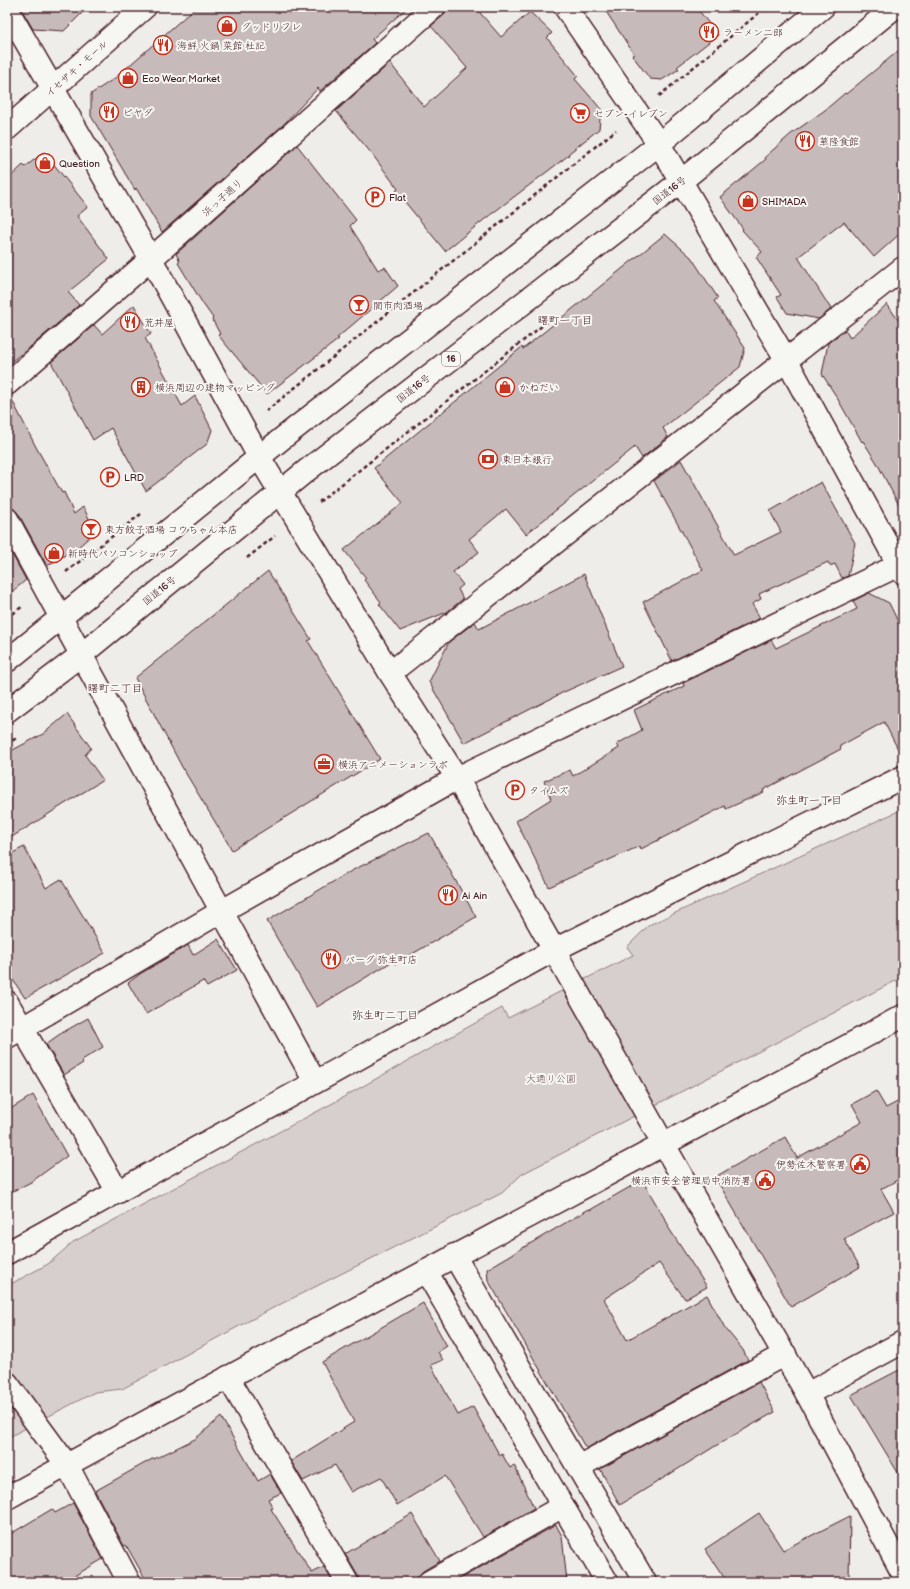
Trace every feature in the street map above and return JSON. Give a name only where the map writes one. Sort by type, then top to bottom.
[{"type":"main road","name":"イセザキ・モール","points":[[7,129],[145,7]]},
{"type":"main road","name":"浜っ子通り","points":[[7,384],[152,259],[434,7]]},
{"type":"main road","points":[[14,1032],[222,911],[456,778],[902,567],[787,361],[680,182],[659,144],[565,7]]},
{"type":"main road","points":[[7,661],[259,457],[659,144],[823,7]]},
{"type":"main road","name":"国道16号","points":[[7,711],[81,654],[280,492],[680,182],[895,7]]},
{"type":"main road","points":[[7,9],[152,259],[259,457],[390,673],[456,778],[664,1145],[808,1394],[903,1574]]},
{"type":"main road","points":[[390,673],[903,268]]},
{"type":"main road","points":[[7,519],[315,1082]]},
{"type":"main road","points":[[7,1253],[554,950],[903,777]]},
{"type":"main road","points":[[7,1002],[14,1032],[118,1192]]},
{"type":"main road","points":[[7,1498],[426,1270],[664,1145],[903,1016]]},
{"type":"main road","points":[[454,1255],[645,1582]]},
{"type":"main road","points":[[426,1270],[607,1582]]},
{"type":"main road","points":[[808,1394],[903,1342]]},
{"type":"main road","points":[[578,1467],[785,1354]]},
{"type":"main road","points":[[228,1378],[348,1582]]},
{"type":"main road","points":[[7,1384],[66,1465],[129,1582]]},
{"type":"main road","points":[[429,1582],[563,1506]]},
{"type":"path","points":[[259,411],[266,411],[638,114],[766,7]]},
{"type":"path","points":[[7,618],[142,513]]},
{"type":"green space","name":"大通り公園","points":[[903,809],[903,977],[522,1174],[502,1193],[273,1308],[122,1389],[95,1392],[7,1438],[7,1286],[48,1264],[73,1242],[333,1103],[502,1008],[508,1018],[633,955],[627,947],[649,925]]},
{"type":"building","points":[[20,7],[88,7],[64,31],[33,29]]},
{"type":"building","points":[[196,7],[408,7],[372,39],[375,43],[320,91],[318,88],[282,126],[162,232],[91,116],[91,94],[115,78]]},
{"type":"building","points":[[446,7],[475,7],[501,37],[530,12],[552,33],[547,38],[578,76],[575,79],[601,109],[599,129],[568,154],[569,155],[445,251],[396,191],[398,189],[372,154],[336,111],[390,63],[424,107],[467,68],[431,26],[443,16],[446,11]]},
{"type":"building","points":[[603,7],[696,7],[718,35],[677,67],[679,69],[662,80],[650,79],[632,55],[634,54]]},
{"type":"building","points":[[903,47],[903,231],[874,257],[844,222],[798,257],[831,309],[819,319],[787,313],[777,297],[781,295],[756,257],[762,252],[742,230],[743,229],[720,197],[766,159],[765,157],[791,134],[825,110],[845,93],[846,94]]},
{"type":"building","points":[[297,145],[356,220],[350,226],[378,270],[385,267],[398,286],[337,338],[339,339],[267,394],[218,335],[220,334],[212,319],[213,318],[178,263],[180,261],[176,254]]},
{"type":"building","points":[[44,152],[88,207],[77,216],[109,259],[68,292],[79,305],[7,365],[7,180],[23,165],[25,167]]},
{"type":"building","points":[[665,234],[691,257],[718,298],[714,301],[745,348],[740,367],[663,428],[668,437],[642,458],[635,447],[526,534],[506,509],[469,539],[479,552],[453,572],[463,585],[458,589],[463,599],[447,612],[400,631],[379,604],[381,602],[364,580],[366,578],[344,550],[403,503],[374,468],[522,347],[523,349]]},
{"type":"building","points":[[887,304],[903,327],[903,513],[877,463],[863,441],[862,442],[822,374],[828,343],[845,330],[850,338]]},
{"type":"building","points":[[134,305],[151,334],[145,338],[182,406],[195,396],[212,430],[207,444],[146,491],[111,428],[93,440],[51,362],[94,325],[102,334]]},
{"type":"building","points":[[7,396],[10,396],[36,447],[62,493],[64,492],[74,514],[83,507],[93,526],[93,534],[77,548],[47,566],[18,513],[13,508],[7,507]]},
{"type":"building","points":[[681,460],[734,555],[781,532],[770,511],[821,482],[855,543],[848,576],[842,578],[835,564],[830,566],[828,562],[759,594],[761,599],[752,604],[760,618],[672,661],[643,602],[703,570],[654,481]]},
{"type":"building","points":[[7,545],[26,580],[7,596]]},
{"type":"building","points":[[268,571],[311,639],[308,641],[380,759],[232,850],[182,767],[135,678]]},
{"type":"building","points":[[584,574],[622,666],[564,692],[464,743],[429,682],[449,642],[475,622],[479,629]]},
{"type":"building","points":[[869,593],[889,603],[903,632],[903,759],[884,722],[840,746],[841,749],[763,790],[764,792],[726,809],[725,806],[641,849],[640,846],[549,887],[516,821],[551,799],[544,781],[570,770],[573,776],[619,748],[617,744],[642,730],[634,710],[684,686],[683,683],[771,640],[776,648],[857,609],[853,601]]},
{"type":"building","points":[[67,714],[91,748],[85,755],[103,780],[7,840],[7,753],[43,734]]},
{"type":"building","points":[[429,833],[476,917],[395,964],[393,961],[317,1007],[267,921],[353,870]]},
{"type":"building","points":[[24,847],[46,888],[61,879],[105,953],[25,998],[7,971],[7,856]]},
{"type":"building","points":[[218,939],[237,970],[207,987],[203,981],[146,1014],[128,983],[188,945],[193,955]]},
{"type":"building","points":[[88,1018],[103,1047],[82,1060],[83,1063],[64,1075],[46,1044]]},
{"type":"building","points":[[876,1091],[886,1108],[903,1099],[903,1177],[881,1189],[894,1212],[844,1239],[860,1267],[791,1307],[715,1177],[785,1137],[797,1158],[862,1122],[852,1104]]},
{"type":"building","points":[[33,1095],[67,1156],[31,1182],[7,1194],[7,1111]]},
{"type":"building","points":[[642,1180],[669,1226],[668,1227],[707,1287],[685,1299],[659,1263],[604,1299],[627,1340],[707,1295],[725,1328],[743,1350],[748,1360],[587,1448],[585,1447],[488,1280],[487,1269],[589,1209],[590,1210]]},
{"type":"building","points":[[423,1303],[447,1346],[438,1352],[443,1360],[431,1365],[458,1415],[473,1407],[500,1456],[502,1454],[510,1468],[514,1465],[534,1508],[483,1537],[445,1476],[397,1505],[381,1477],[351,1492],[335,1465],[303,1481],[291,1461],[354,1422],[322,1362]]},
{"type":"building","points":[[903,1368],[903,1481],[851,1395]]},
{"type":"building","points":[[759,1382],[775,1412],[717,1445],[620,1505],[600,1469]]},
{"type":"building","points":[[221,1417],[258,1481],[270,1474],[281,1493],[268,1499],[273,1508],[271,1509],[312,1573],[324,1567],[333,1582],[147,1582],[126,1545],[124,1546],[95,1491],[154,1458],[195,1439]]},
{"type":"building","points":[[73,1503],[103,1559],[64,1582],[7,1582],[7,1536],[52,1509],[55,1513]]},
{"type":"building","points":[[759,1513],[783,1550],[850,1516],[849,1582],[727,1582],[705,1549]]},
{"type":"building","points":[[412,1514],[440,1561],[423,1571],[418,1576],[417,1582],[359,1582],[358,1576],[345,1554]]},
{"type":"building","points":[[556,1525],[562,1536],[567,1582],[454,1582]]},
{"type":"place","name":"グッドリフレ","points":[[227,26]]},
{"type":"place","name":"ラーメン二郎","points":[[709,32]]},
{"type":"place","name":"海鮮 火鍋 菜館 杜記","points":[[163,45]]},
{"type":"place","name":"Eco Wear Market","points":[[128,78]]},
{"type":"place","name":"ピヤダ","points":[[109,112]]},
{"type":"place","name":"セブン-イレブン","points":[[580,113]]},
{"type":"place","name":"華隆食館","points":[[805,141]]},
{"type":"place","name":"Question","points":[[45,163]]},
{"type":"place","name":"Flat","points":[[375,197]]},
{"type":"place","name":"SHIMADA","points":[[748,201]]},
{"type":"place","name":"闇市肉酒場","points":[[359,305]]},
{"type":"place","name":"荒井屋","points":[[130,322]]},
{"type":"place","name":"横浜周辺の建物マッピング","points":[[141,387]]},
{"type":"place","name":"かねだい","points":[[505,387]]},
{"type":"place","name":"東日本銀行","points":[[488,459]]},
{"type":"place","name":"LRD","points":[[110,477]]},
{"type":"place","name":"東方餃子酒場 コウちゃん本店","points":[[91,529]]},
{"type":"place","name":"新時代パソコンショップ","points":[[54,553]]},
{"type":"place","name":"横浜アニメーションラボ","points":[[324,764]]},
{"type":"place","name":"タイムズ","points":[[515,790]]},
{"type":"place","name":"Ai Ain","points":[[448,895]]},
{"type":"place","name":"バーグ 弥生町店","points":[[331,959]]},
{"type":"place","name":"伊勢佐木警察署","points":[[860,1164]]},
{"type":"place","name":"横浜市安全管理局中消防署","points":[[765,1180]]},
{"type":"district","name":"曙町一丁目","points":[[565,320]]},
{"type":"district","name":"曙町二丁目","points":[[115,688]]},
{"type":"district","name":"弥生町一丁目","points":[[809,800]]},
{"type":"district","name":"弥生町二丁目","points":[[385,1015]]}]
